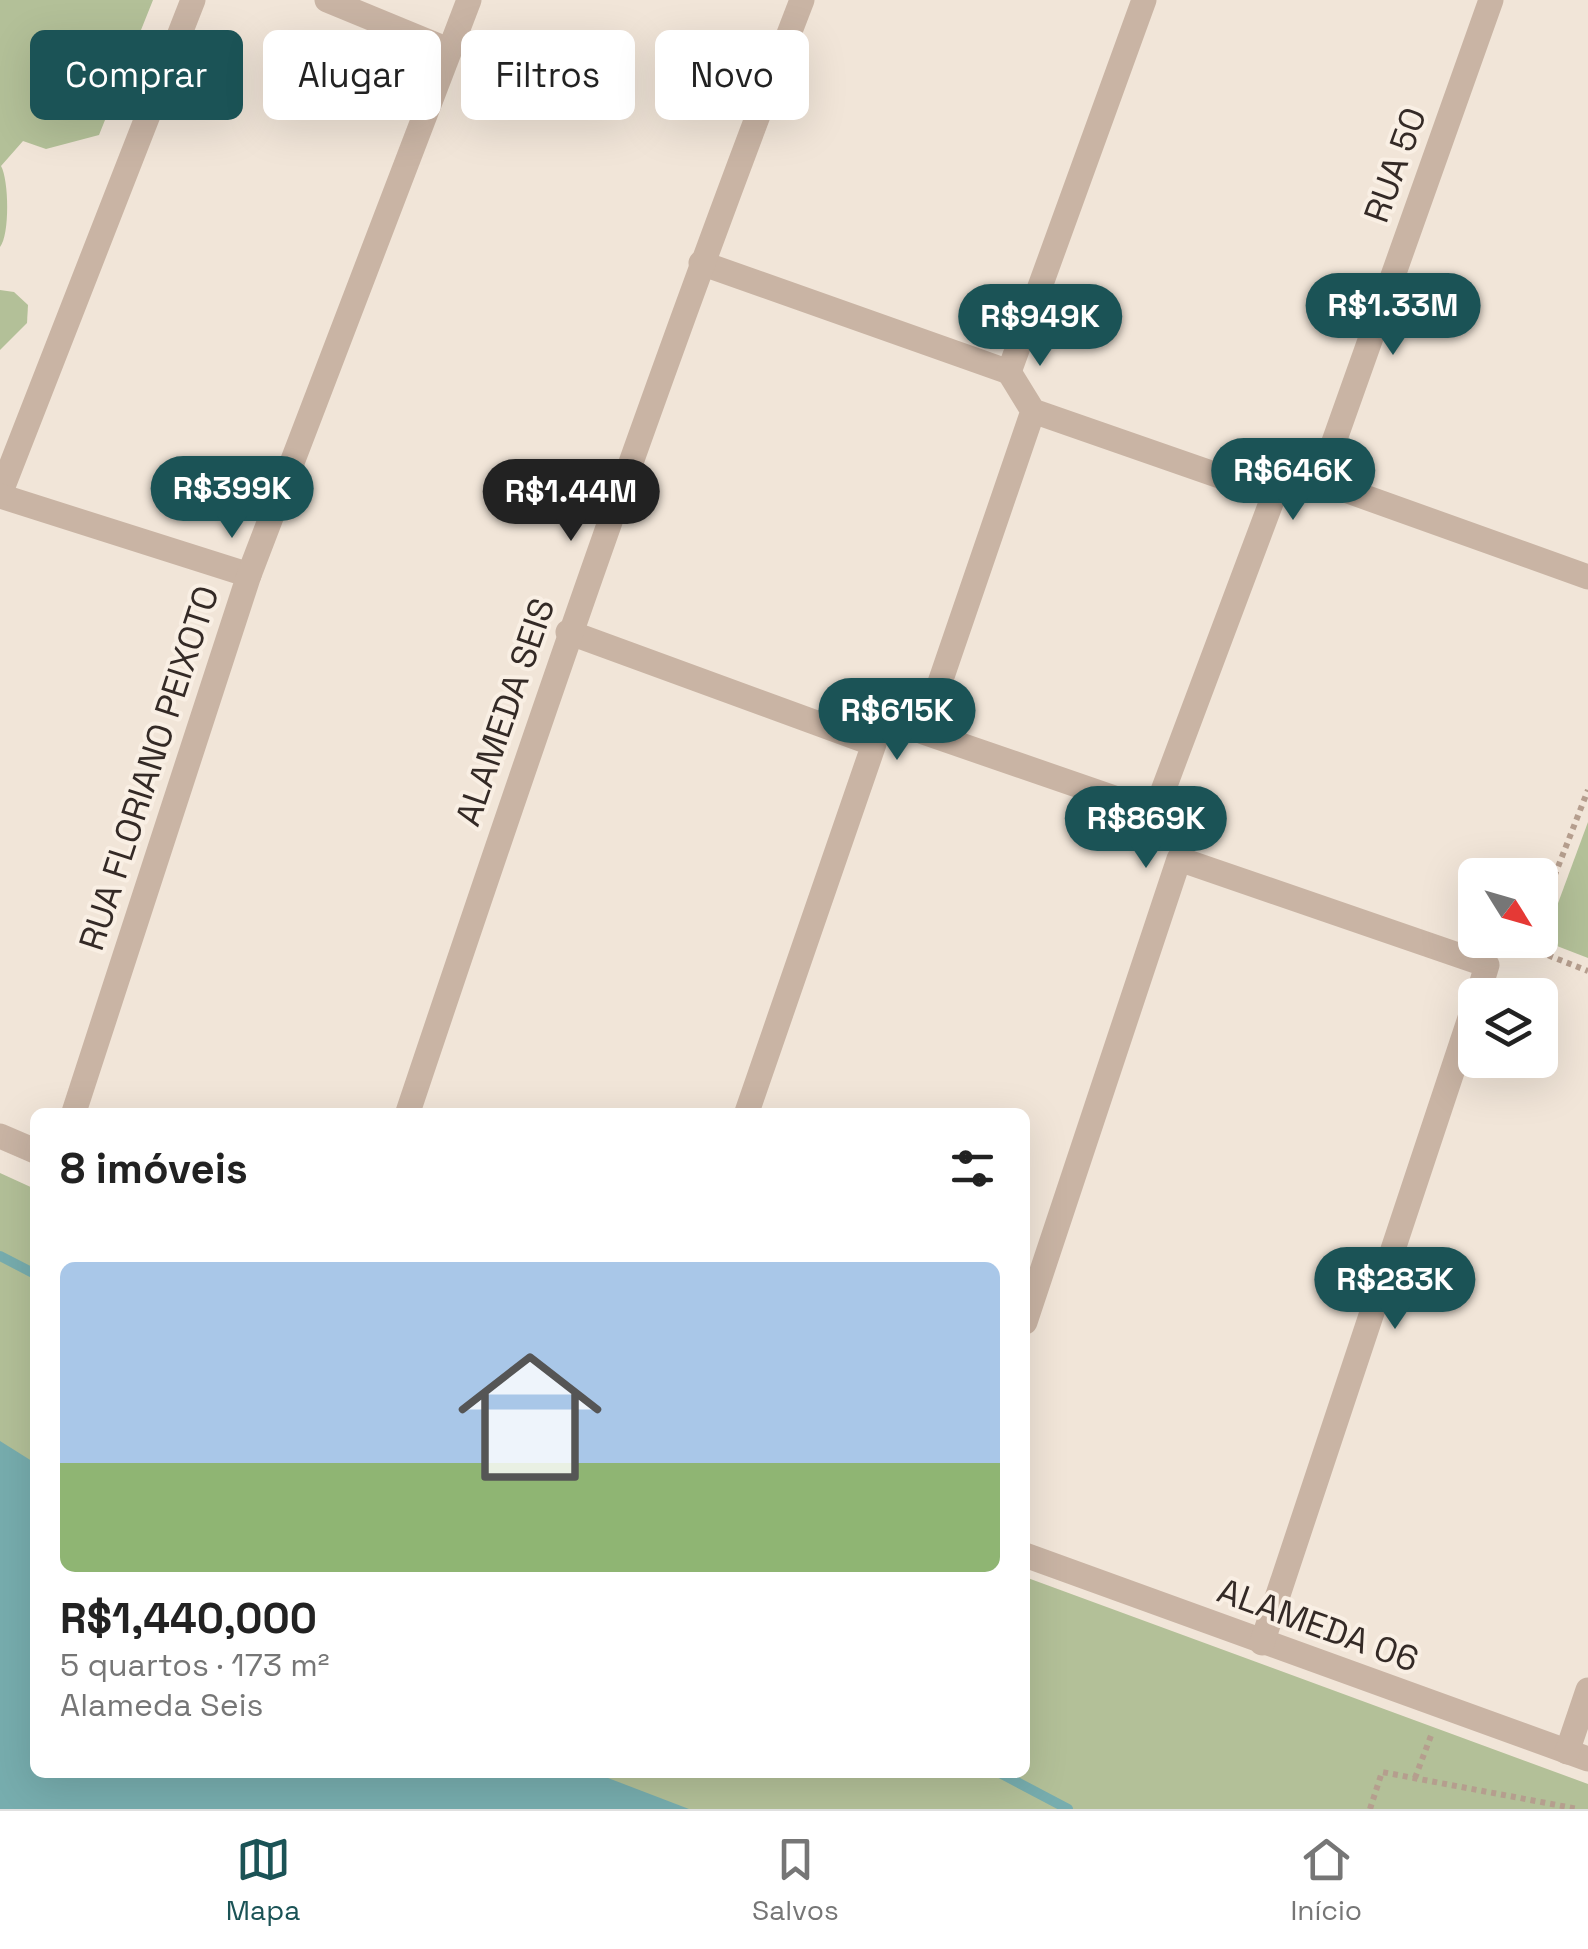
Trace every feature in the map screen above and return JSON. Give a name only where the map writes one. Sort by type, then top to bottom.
[{"type":"street","points":[[193,0],[0,495],[249,575]]},
{"type":"street","points":[[328,0],[446,49]]},
{"type":"street","name":"RUA FLORIANO PEIXOTO","points":[[75,1108],[249,575],[446,49],[469,0]]},
{"type":"street","name":"ALAMEDA SEIS","points":[[409,1108],[568,632],[700,264],[802,0]]},
{"type":"street","points":[[1010,372],[1144,0]]},
{"type":"street","name":"RUA 50","points":[[1491,0],[1320,481],[1588,577]]},
{"type":"street","points":[[700,264],[1010,372],[1033,412],[1274,495],[1155,812],[923,732],[1033,412]]},
{"type":"street","points":[[568,632],[874,744],[748,1108]]},
{"type":"street","points":[[1030,1307],[1179,859],[1488,965],[1484,978]]},
{"type":"street","points":[[1262,1643],[1458,1054]]},
{"type":"street","points":[[0,1136],[30,1149]]},
{"type":"street","name":"ALAMEDA 06","points":[[1030,1557],[1578,1755]]},
{"type":"street","points":[[1578,1755],[1588,1690]]},
{"type":"path","points":[[1558,866],[1588,790]]},
{"type":"path","points":[[1554,958],[1588,971]]},
{"type":"path","points":[[1414,1778],[1441,1707]]},
{"type":"path","points":[[1370,1809],[1382,1772],[1578,1809]]},
{"type":"green space","points":[[0,0],[153,0],[141,30],[30,30],[30,120],[105,120],[99,135],[46,149],[23,141],[1,166],[7,207],[6,231],[0,247]]},
{"type":"green space","points":[[0,290],[14,292],[28,305],[27,323],[0,350]]},
{"type":"green space","points":[[1588,822],[1588,958],[1558,946],[1558,903]]},
{"type":"green space","points":[[0,1173],[30,1187],[30,1778],[1030,1778],[1030,1579],[1588,1784],[1588,1809],[0,1809]]},
{"type":"water","points":[[0,1441],[30,1460],[30,1778],[608,1778],[689,1809],[0,1809]]},
{"type":"waterway","points":[[0,1256],[30,1271]]},
{"type":"waterway","points":[[1009,1778],[1068,1809]]}]
